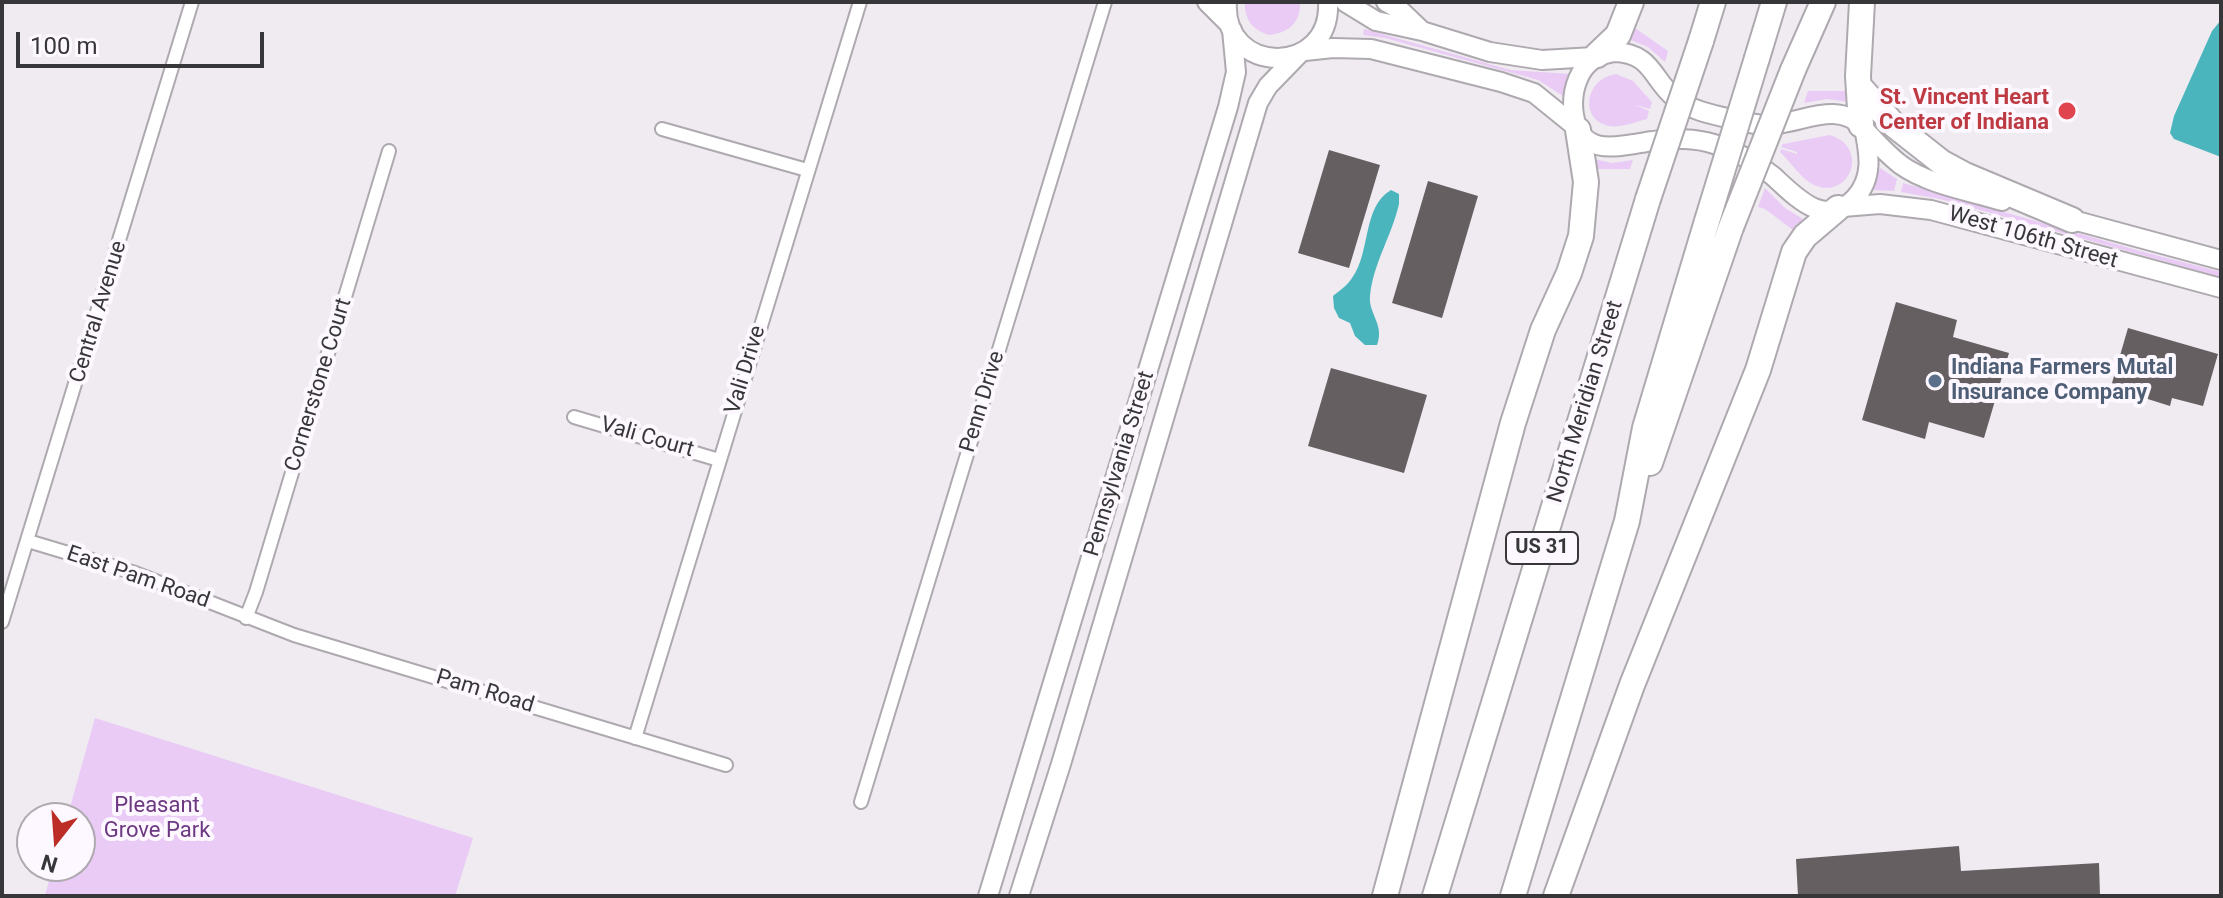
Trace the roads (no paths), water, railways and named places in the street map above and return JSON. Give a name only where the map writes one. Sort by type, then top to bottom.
[{"type":"highway","points":[[1595,56],[1618,35],[1631,2]]},
{"type":"highway","name":"North Meridian Street","points":[[1435,896],[1648,199],[1713,2]]},
{"type":"highway","points":[[1627,521],[1645,428],[1774,2]]},
{"type":"highway","points":[[1513,896],[1627,521],[1663,428],[1731,227],[1823,2]]},
{"type":"highway","points":[[1862,2],[1859,86],[1862,127]]},
{"type":"highway","points":[[1859,86],[1894,125],[1941,162],[2072,220]]},
{"type":"highway","points":[[1385,896],[1513,423],[1543,330],[1569,273],[1581,236],[1586,182],[1577,129]]},
{"type":"highway","points":[[1556,896],[1627,699],[1761,362],[1791,259],[1805,236],[1841,208]]},
{"type":"street","name":"Central Avenue","points":[[2,622],[192,2]]},
{"type":"street","name":"Vali Drive","points":[[635,738],[860,2]]},
{"type":"street","name":"Penn Drive","points":[[861,802],[1105,2]]},
{"type":"street","name":"West 106th Street","points":[[1207,2],[1247,49],[1265,57],[1283,59],[1302,52],[1333,48],[1371,49],[1488,78],[1534,93],[1597,145],[1614,149],[1673,140],[1711,143],[1745,158],[1772,175],[1802,203],[1821,209],[1880,204],[1922,208],[2221,288]]},
{"type":"street","name":"Pennsylvania Street","points":[[988,896],[1228,107],[1236,72],[1227,2]]},
{"type":"street","name":"Pennsylvania Street","points":[[1019,896],[1258,103],[1268,86],[1316,42],[1325,27],[1328,2]]},
{"type":"street","points":[[1345,2],[1376,21],[1422,31],[1490,52],[1542,60],[1622,52],[1636,57],[1657,74],[1676,99],[1719,115],[1765,125],[1833,114],[1844,116],[1862,127],[1870,158],[1867,177],[1854,199],[1841,208]]},
{"type":"street","points":[[1386,2],[1400,10],[1422,31]]},
{"type":"street","points":[[1577,129],[1573,108],[1575,87],[1580,74],[1595,56]]},
{"type":"street","name":"West 106th Street","points":[[1862,127],[1902,165],[1923,176],[2221,260]]},
{"type":"street","points":[[662,129],[807,170]]},
{"type":"street","name":"Cornerstone Court","points":[[246,618],[389,151]]},
{"type":"street","name":"Vali Court","points":[[574,417],[719,460]]},
{"type":"street","name":"East Pam Road","points":[[28,541],[135,573],[246,618]]},
{"type":"street","name":"Pam Road","points":[[246,618],[726,765]]},
{"type":"water","points":[[2221,20],[2221,157],[2174,139],[2170,133],[2174,116],[2212,31]]},
{"type":"water","points":[[1391,190],[1399,194],[1399,204],[1375,272],[1370,296],[1379,338],[1377,345],[1365,345],[1355,336],[1350,323],[1339,318],[1333,296],[1348,283],[1358,267],[1375,207]]},
{"type":"place","name":"St. Vincent Heart Center of Indiana","points":[[2067,111]]},
{"type":"place","name":"Indiana Farmers Mutal Insurance Company","points":[[1935,381]]},
{"type":"park label","name":"Pleasant Grove Park","points":[[157,818]]}]
